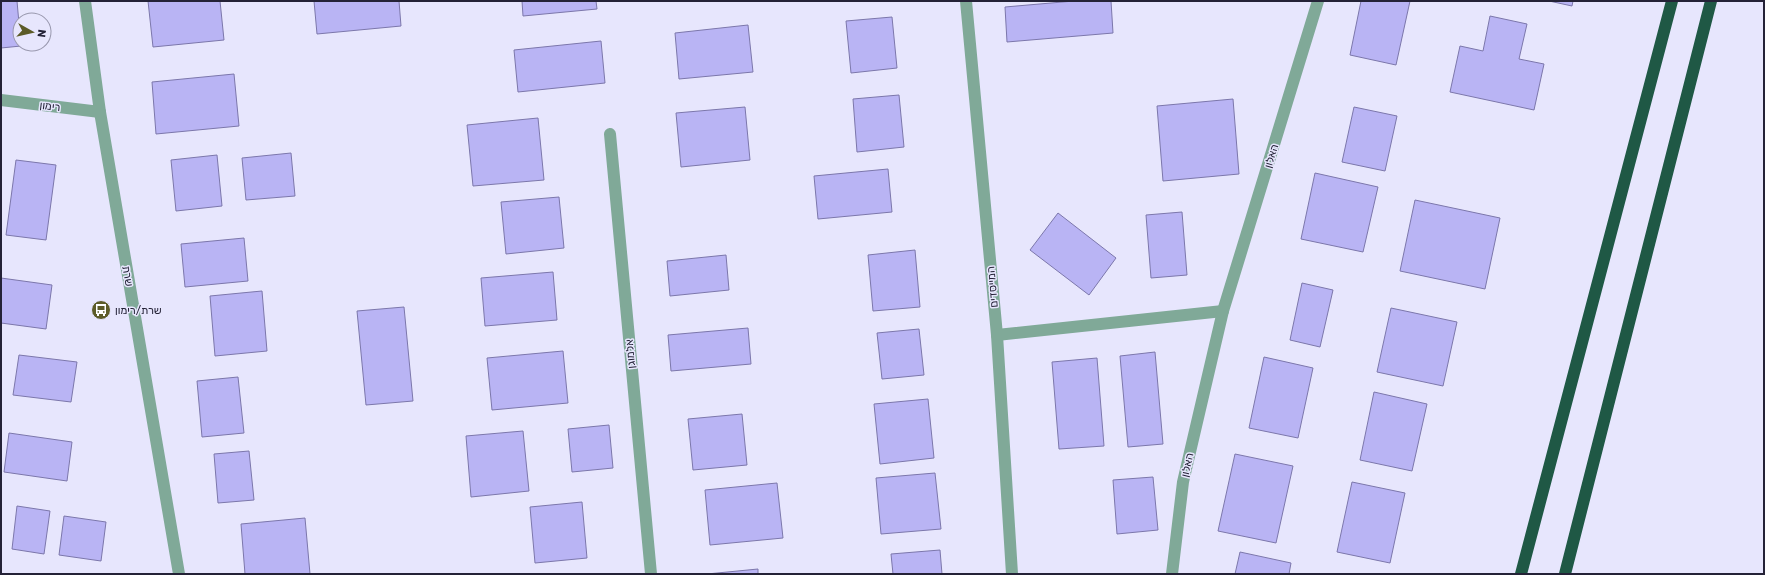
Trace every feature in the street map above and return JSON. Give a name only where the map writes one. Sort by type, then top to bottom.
[{"type":"highway","points":[[1521,574],[1672,1]]},
{"type":"highway","points":[[1565,574],[1711,1]]},
{"type":"street","name":"שרת","points":[[85,1],[100,112],[179,574]]},
{"type":"street","name":"המייסדים","points":[[966,1],[997,335],[1012,574]]},
{"type":"street","name":"האלון","points":[[1172,574],[1183,482],[1224,311],[1318,1]]},
{"type":"street","name":"רימון","points":[[1,100],[100,112]]},
{"type":"street","name":"אלמוגן","points":[[610,134],[651,574]]},
{"type":"street","points":[[997,335],[1224,311]]},
{"type":"building","points":[[1,1],[17,1],[18,12],[12,12],[12,47],[1,48]]},
{"type":"building","points":[[148,1],[220,1],[224,40],[153,47]]},
{"type":"building","points":[[314,1],[399,1],[401,26],[317,34]]},
{"type":"building","points":[[522,1],[596,1],[597,9],[523,16]]},
{"type":"building","points":[[1074,1],[1111,1],[1113,33],[1007,42],[1005,7]]},
{"type":"building","points":[[1361,1],[1410,1],[1396,65],[1350,55]]},
{"type":"building","points":[[1549,1],[1573,1],[1572,6]]},
{"type":"building","points":[[1490,16],[1527,24],[1519,59],[1544,64],[1534,110],[1450,92],[1460,46],[1483,51]]},
{"type":"building","points":[[892,17],[897,68],[851,73],[846,21]]},
{"type":"building","points":[[748,25],[753,72],[679,79],[675,33]]},
{"type":"building","points":[[601,41],[605,83],[518,92],[514,50]]},
{"type":"building","points":[[234,74],[239,126],[156,134],[152,82]]},
{"type":"building","points":[[899,95],[904,147],[857,152],[853,99]]},
{"type":"building","points":[[1233,99],[1239,174],[1163,181],[1157,106]]},
{"type":"building","points":[[745,107],[750,160],[681,167],[676,113]]},
{"type":"building","points":[[1354,107],[1397,116],[1385,171],[1342,162]]},
{"type":"building","points":[[538,118],[544,180],[473,186],[467,125]]},
{"type":"building","points":[[291,153],[295,196],[246,200],[242,158]]},
{"type":"building","points":[[217,155],[222,206],[176,211],[171,160]]},
{"type":"building","points":[[16,160],[56,165],[46,240],[6,235]]},
{"type":"building","points":[[888,169],[892,212],[818,219],[814,176]]},
{"type":"building","points":[[1315,173],[1378,187],[1363,252],[1301,239]]},
{"type":"building","points":[[559,197],[564,248],[506,254],[501,202]]},
{"type":"building","points":[[1415,200],[1500,218],[1485,289],[1400,271]]},
{"type":"building","points":[[1182,212],[1187,275],[1151,278],[1146,215]]},
{"type":"building","points":[[1058,213],[1116,258],[1089,295],[1030,250]]},
{"type":"building","points":[[244,238],[248,281],[185,287],[181,244]]},
{"type":"building","points":[[915,250],[920,307],[873,311],[868,255]]},
{"type":"building","points":[[726,255],[729,290],[670,296],[667,261]]},
{"type":"building","points":[[553,272],[557,320],[485,326],[481,278]]},
{"type":"building","points":[[1,278],[52,285],[46,329],[1,323]]},
{"type":"building","points":[[1302,283],[1333,290],[1320,347],[1290,340]]},
{"type":"building","points":[[262,291],[267,351],[215,356],[210,296]]},
{"type":"building","points":[[404,307],[413,401],[366,405],[357,311]]},
{"type":"building","points":[[1391,308],[1457,322],[1443,386],[1377,372]]},
{"type":"building","points":[[748,328],[751,364],[671,371],[668,335]]},
{"type":"building","points":[[919,329],[924,375],[882,379],[877,333]]},
{"type":"building","points":[[563,351],[568,403],[492,410],[487,358]]},
{"type":"building","points":[[1155,352],[1163,444],[1128,447],[1120,356]]},
{"type":"building","points":[[19,355],[77,362],[71,402],[13,395]]},
{"type":"building","points":[[1264,357],[1313,368],[1298,438],[1249,428]]},
{"type":"building","points":[[1097,358],[1104,446],[1059,449],[1052,362]]},
{"type":"building","points":[[238,377],[244,433],[202,437],[197,381]]},
{"type":"building","points":[[1374,392],[1427,404],[1412,471],[1360,460]]},
{"type":"building","points":[[928,399],[934,458],[880,464],[874,404]]},
{"type":"building","points":[[742,414],[747,465],[693,470],[688,419]]},
{"type":"building","points":[[609,425],[613,468],[572,472],[568,429]]},
{"type":"building","points":[[523,431],[529,491],[471,497],[466,436]]},
{"type":"building","points":[[9,433],[72,442],[67,481],[4,472]]},
{"type":"building","points":[[249,451],[254,500],[218,503],[214,454]]},
{"type":"building","points":[[1235,454],[1293,466],[1276,543],[1218,531]]},
{"type":"building","points":[[935,473],[941,529],[881,534],[876,478]]},
{"type":"building","points":[[1153,477],[1158,530],[1117,534],[1113,480]]},
{"type":"building","points":[[1352,482],[1405,493],[1390,563],[1337,552]]},
{"type":"building","points":[[777,483],[783,538],[710,545],[705,490]]},
{"type":"building","points":[[582,502],[587,558],[535,563],[530,507]]},
{"type":"building","points":[[17,506],[50,511],[44,554],[12,549]]},
{"type":"building","points":[[64,516],[106,522],[101,561],[59,555]]},
{"type":"building","points":[[305,518],[310,574],[245,574],[241,524]]},
{"type":"building","points":[[940,550],[942,574],[893,574],[891,554]]},
{"type":"building","points":[[1240,552],[1291,563],[1289,574],[1235,574]]},
{"type":"building","points":[[758,569],[758,574],[707,574]]},
{"type":"place","name":"שרת/רימון","points":[[101,310]]}]
